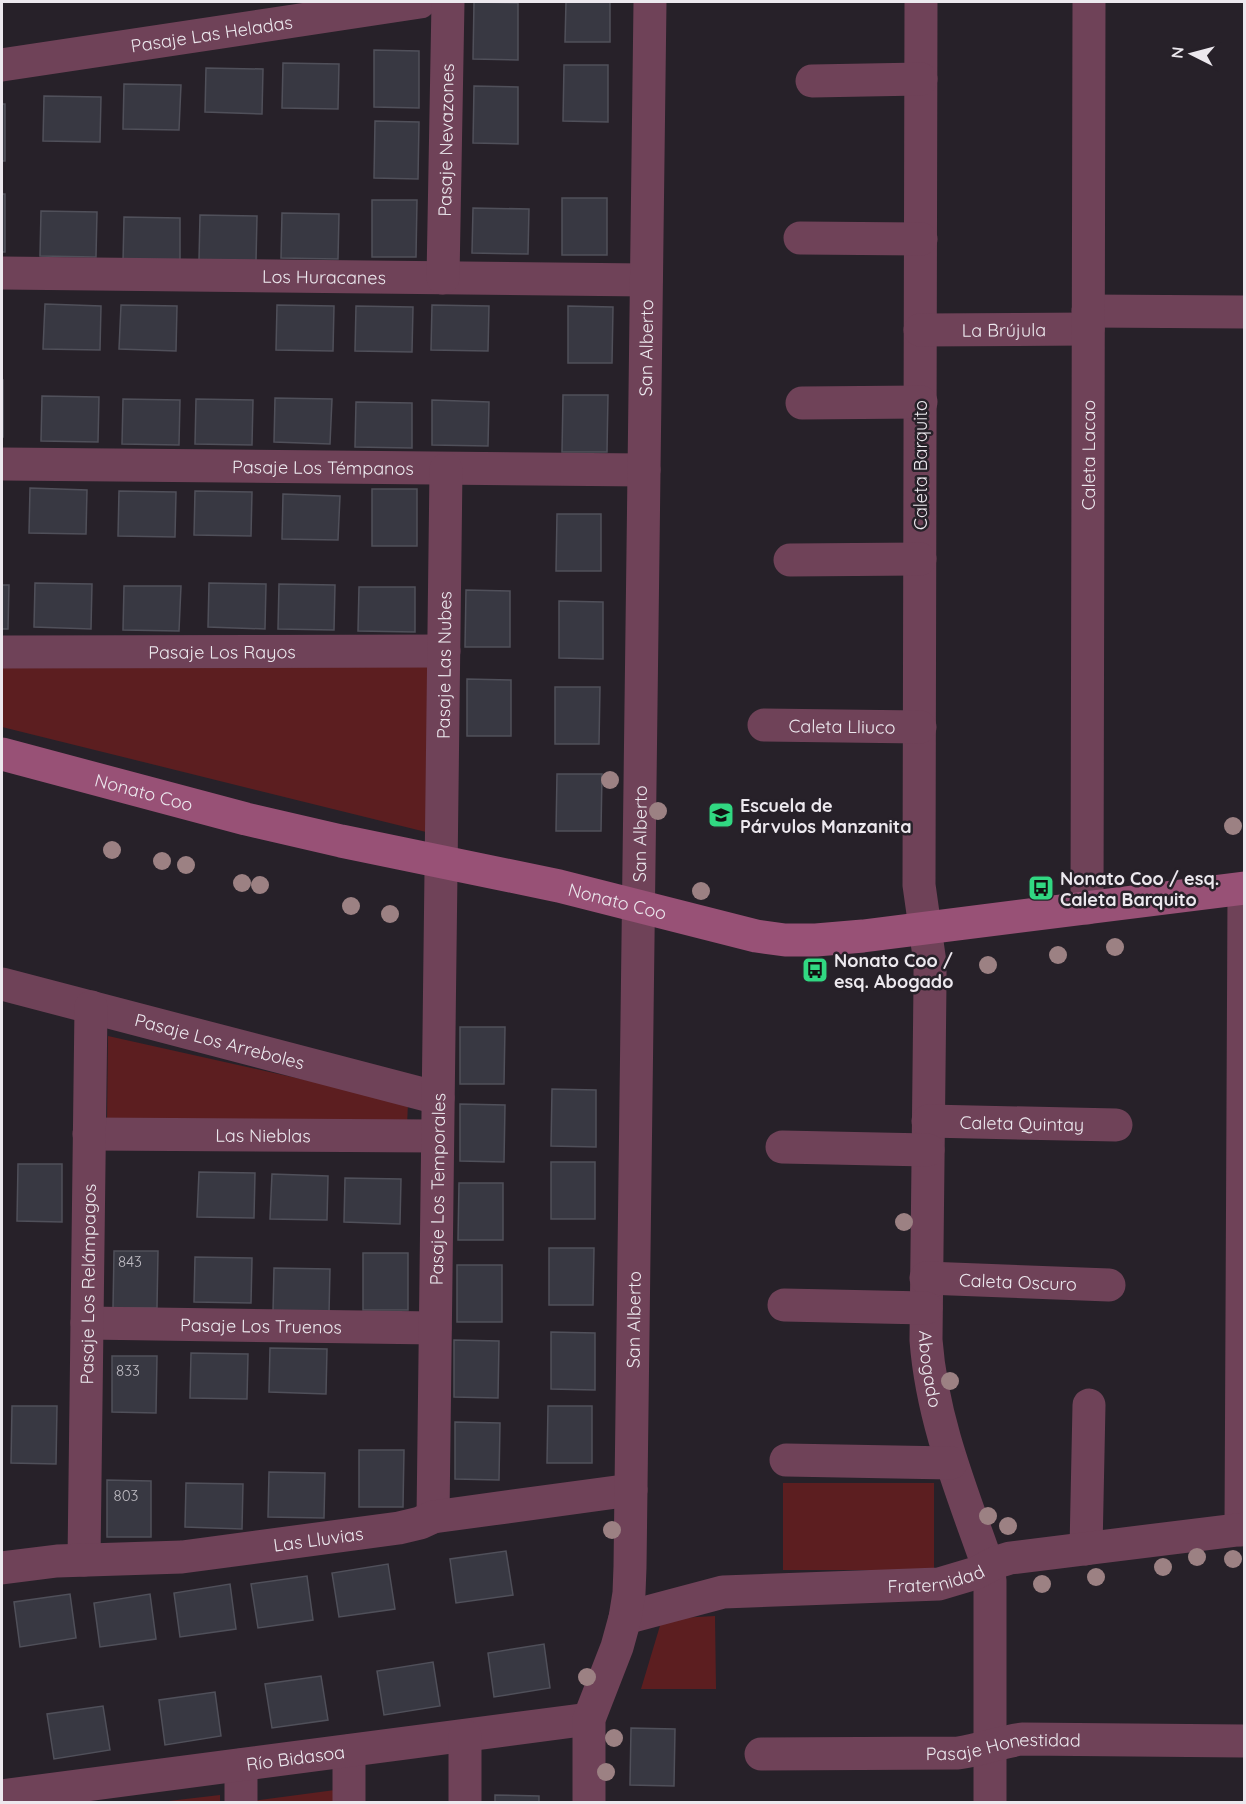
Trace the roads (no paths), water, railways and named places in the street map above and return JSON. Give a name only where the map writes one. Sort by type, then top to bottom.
[{"type":"main road","name":"Nonato Coo","points":[[2,754],[246,819],[638,905],[729,930],[785,940],[816,940],[926,928],[1245,888]]},
{"type":"street","name":"Pasaje Las Heladas","points":[[2,64],[420,2]]},
{"type":"street","name":"Pasaje Nevazones","points":[[443,278],[448,2]]},
{"type":"street","name":"San Alberto","points":[[590,1803],[589,1719],[625,1618],[629,1593],[650,2]]},
{"type":"street","name":"Caleta Barquito","points":[[921,2],[919,885],[926,928]]},
{"type":"street","name":"Caleta Lacao","points":[[1087,908],[1089,2]]},
{"type":"street","points":[[812,81],[921,79]]},
{"type":"street","points":[[800,238],[921,239]]},
{"type":"street","name":"Los Huracanes","points":[[2,273],[646,280]]},
{"type":"street","name":"La Brújula","points":[[921,330],[1245,312]]},
{"type":"street","points":[[802,403],[921,402]]},
{"type":"street","name":"Pasaje Los Témpanos","points":[[2,464],[644,470]]},
{"type":"street","name":"Pasaje Las Nubes","points":[[441,861],[446,469]]},
{"type":"street","points":[[790,560],[920,559]]},
{"type":"street","name":"Pasaje Los Rayos","points":[[2,652],[444,651]]},
{"type":"street","name":"Caleta Lliuco","points":[[764,725],[920,727]]},
{"type":"street","name":"Pasaje Los Temporales","points":[[433,1517],[441,861]]},
{"type":"street","points":[[1243,1530],[1245,894]]},
{"type":"street","name":"Abogado","points":[[926,928],[930,963],[926,1293],[928,1371],[939,1424],[988,1566],[992,1597],[990,1803]]},
{"type":"street","name":"Pasaje Los Arreboles","points":[[2,984],[438,1098]]},
{"type":"street","name":"Pasaje Los Relámpagos","points":[[84,1560],[91,1007]]},
{"type":"street","name":"Caleta Quintay","points":[[782,1147],[928,1135],[1116,1125]]},
{"type":"street","name":"Las Nieblas","points":[[89,1134],[437,1136]]},
{"type":"street","name":"Caleta Oscuro","points":[[784,1305],[926,1293],[1109,1285]]},
{"type":"street","name":"Pasaje Los Truenos","points":[[87,1323],[435,1329]]},
{"type":"street","points":[[1086,1549],[1089,1406]]},
{"type":"street","points":[[786,1460],[951,1463]]},
{"type":"street","name":"Las Lluvias","points":[[2,1568],[57,1561],[182,1557],[399,1528],[433,1517],[631,1490]]},
{"type":"street","name":"Fraternidad","points":[[625,1618],[723,1592],[939,1584],[976,1573],[1010,1558],[1243,1530]]},
{"type":"street","name":"Río Bidasoa","points":[[13,1798],[127,1791],[241,1765],[589,1719]]},
{"type":"street","points":[[465,1736],[465,1803]]},
{"type":"street","name":"Pasaje Honestidad","points":[[761,1754],[958,1753],[976,1751],[1006,1741],[1022,1739],[1245,1742]]},
{"type":"street","points":[[349,1751],[349,1803]]},
{"type":"street","points":[[241,1765],[241,1803]]},
{"type":"place","name":"Escuela de Párvulos Manzanita","points":[[721,815]]},
{"type":"place","name":"Nonato Coo / esq. Caleta Barquito","points":[[1041,888]]},
{"type":"place","name":"Nonato Coo / esq. Abogado","points":[[815,970]]}]
